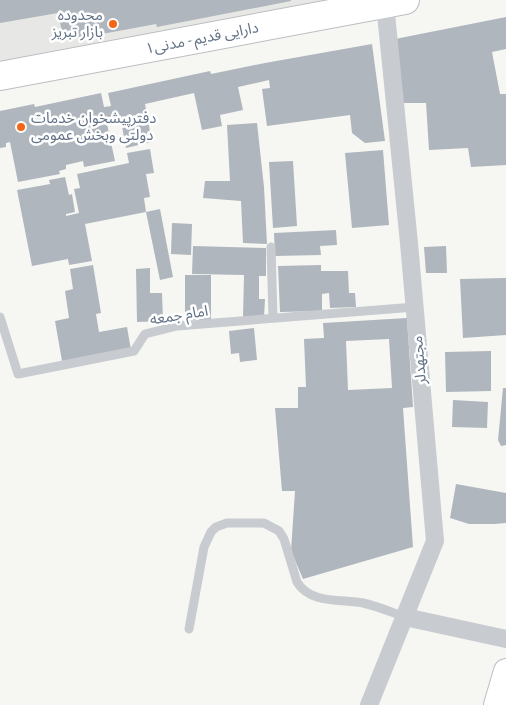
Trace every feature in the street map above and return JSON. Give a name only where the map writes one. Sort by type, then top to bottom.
[{"type":"main road","name":"دارایی قدیم - مدنی۱","points":[[0,76],[395,2]]},
{"type":"main road","points":[[496,705],[506,671]]},
{"type":"street","name":"مجتهدلر","points":[[369,705],[435,541],[415,307],[395,2]]},
{"type":"street","points":[[405,617],[506,639]]},
{"type":"lane","points":[[271,247],[273,318]]},
{"type":"lane","name":"امام جمعه","points":[[0,317],[18,374],[134,351],[145,334],[169,328],[415,307]]},
{"type":"lane","points":[[190,629],[204,547],[211,532],[216,527],[227,523],[264,523],[279,531],[284,539],[297,582],[308,593],[328,599],[363,604],[405,617]]},
{"type":"shaded area","name":"محدوده بازار تبریز","points":[[0,0],[351,0],[0,68]]},
{"type":"building","points":[[0,0],[291,1],[157,27],[156,24],[64,41],[58,13],[0,23]]},
{"type":"building","points":[[506,17],[506,49],[492,52],[500,94],[506,94],[506,165],[471,167],[468,148],[429,150],[426,103],[400,103],[395,39]]},
{"type":"building","points":[[372,44],[385,141],[365,143],[352,133],[350,115],[267,126],[262,89],[270,88],[269,80],[238,87],[243,110],[220,115],[222,126],[202,130],[194,93],[145,104],[152,142],[126,148],[121,121],[107,124],[115,161],[84,167],[83,161],[66,165],[66,169],[59,171],[60,174],[18,182],[10,142],[6,143],[6,147],[0,148],[0,111],[34,104],[35,107],[101,93],[104,107],[111,106],[108,93],[210,71],[211,74]]},
{"type":"building","points":[[257,123],[264,187],[267,244],[243,243],[241,201],[203,198],[205,181],[230,181],[227,125]]},
{"type":"building","points":[[150,149],[154,173],[146,174],[150,197],[144,198],[146,212],[85,224],[92,261],[69,265],[68,259],[32,266],[17,190],[50,184],[49,180],[65,177],[69,195],[72,194],[75,212],[66,214],[66,216],[79,213],[74,189],[80,188],[77,174],[129,163],[127,153]]},
{"type":"building","points":[[383,150],[389,225],[352,228],[345,153]]},
{"type":"building","points":[[293,161],[297,226],[273,228],[269,162]]},
{"type":"building","points":[[160,209],[173,277],[160,280],[146,212]]},
{"type":"building","points":[[172,223],[192,224],[191,255],[171,254]]},
{"type":"building","points":[[336,230],[337,245],[320,246],[321,255],[275,256],[274,233]]},
{"type":"building","points":[[193,246],[266,248],[266,276],[259,276],[259,299],[265,299],[264,318],[243,317],[244,275],[192,274]]},
{"type":"building","points":[[446,246],[447,273],[426,273],[424,247]]},
{"type":"building","points":[[93,265],[101,313],[96,314],[99,332],[127,327],[131,350],[62,361],[55,321],[69,318],[65,291],[73,289],[70,269]]},
{"type":"building","points":[[321,265],[321,271],[348,271],[349,293],[355,293],[356,307],[330,308],[329,293],[322,294],[322,311],[280,312],[278,266]]},
{"type":"building","points":[[150,268],[150,293],[162,293],[163,321],[137,322],[136,269]]},
{"type":"building","points":[[185,275],[211,275],[211,320],[185,320]]},
{"type":"building","points":[[506,278],[506,335],[463,338],[460,279]]},
{"type":"building","points":[[407,318],[413,407],[403,408],[413,547],[303,579],[291,551],[295,491],[282,491],[275,408],[298,408],[298,387],[306,387],[304,339],[324,338],[323,323]],"holes":[[[389,339],[392,388],[348,390],[346,341]]]},
{"type":"building","points":[[254,328],[257,360],[240,362],[239,353],[231,354],[229,331]]},
{"type":"building","points":[[491,351],[491,391],[446,392],[445,352]]},
{"type":"building","points":[[503,388],[506,388],[506,445],[501,446],[498,440]]},
{"type":"building","points":[[453,400],[488,402],[487,428],[452,427]]},
{"type":"building","points":[[456,484],[506,493],[506,523],[469,524],[450,518]]},
{"type":"place","name":"محدوده بازار تبریز","points":[[113,24]]},
{"type":"place","name":"دفترپیشخوان خدمات دولتی وبخش عمومی","points":[[21,127]]}]
